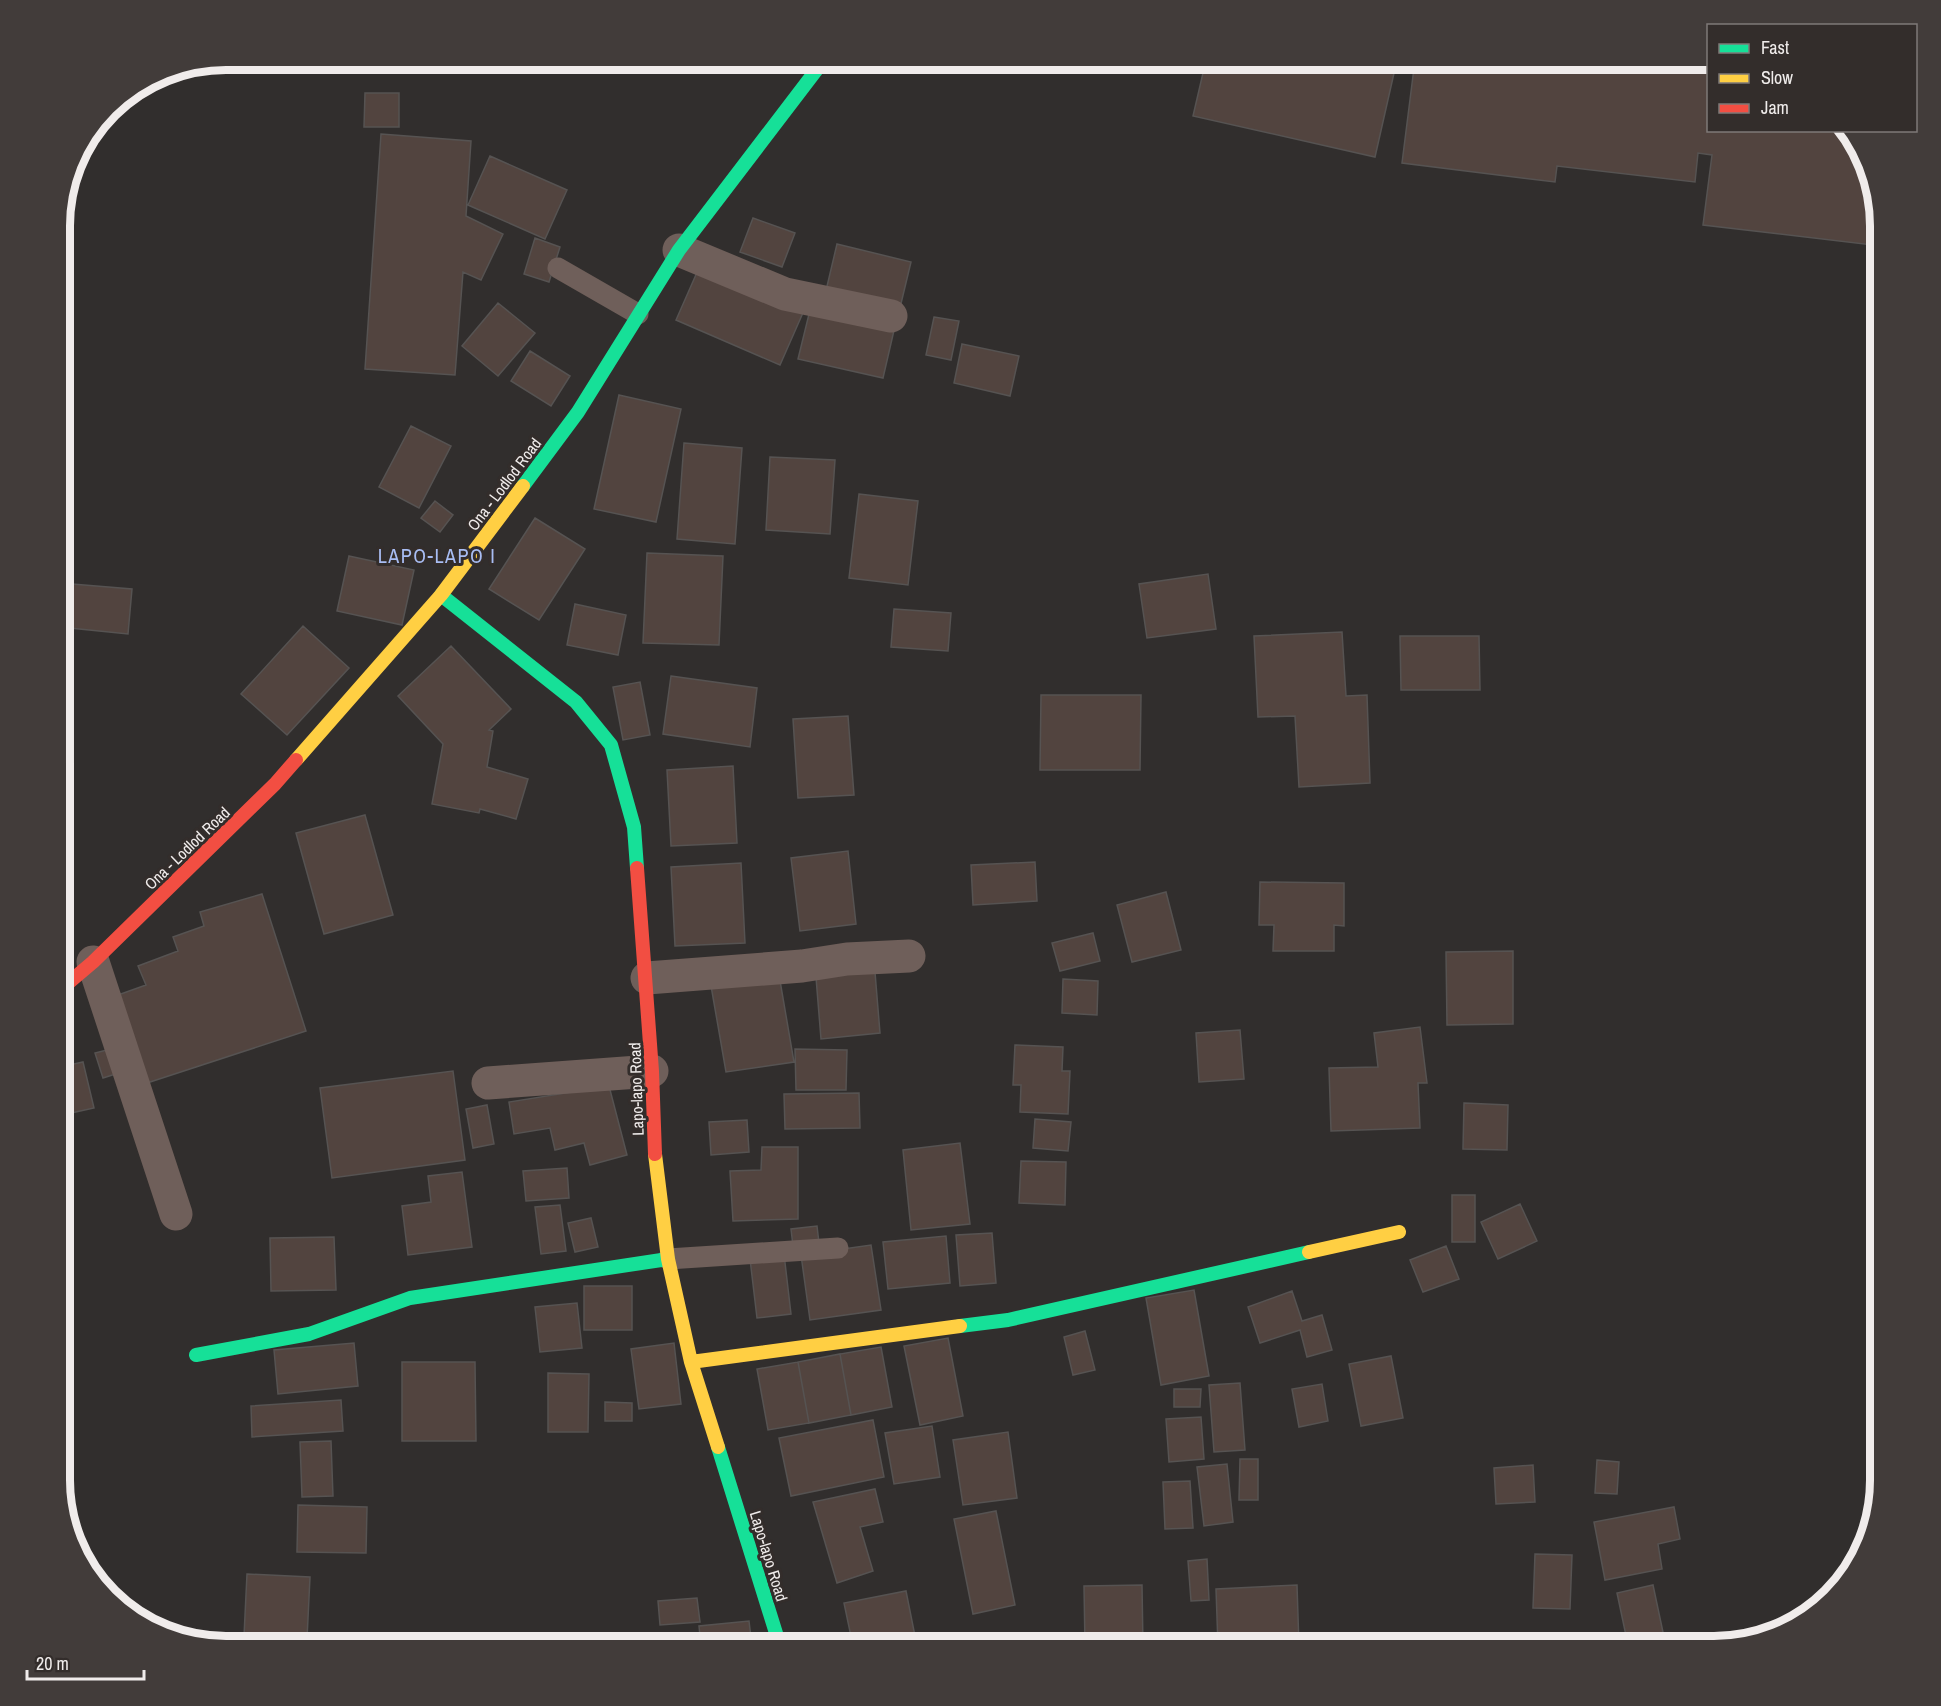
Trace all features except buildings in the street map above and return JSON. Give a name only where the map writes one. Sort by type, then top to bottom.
[{"type":"street","name":"Ona - Lodlod Road","points":[[71,981],[93,962],[275,784],[441,595],[578,412],[679,250],[816,70]]},
{"type":"street","points":[[679,250],[785,294],[891,316]]},
{"type":"street","name":"Lapo-lapo Road","points":[[441,595],[576,702],[611,745],[634,826],[652,1071],[654,1145],[668,1259],[691,1362],[777,1636]]},
{"type":"street","points":[[646,978],[802,966],[847,959],[909,956]]},
{"type":"street","points":[[93,962],[176,1214]]},
{"type":"street","points":[[489,1083],[652,1071]]},
{"type":"street","points":[[691,1362],[1008,1320],[1400,1232]]},
{"type":"street","points":[[196,1355],[309,1334],[410,1298],[668,1259]]},
{"type":"lane","points":[[558,268],[638,314]]},
{"type":"lane","points":[[668,1259],[838,1248]]},
{"type":"traffic: fast","points":[[523,486],[578,412],[679,250],[816,70]]},
{"type":"traffic: fast","points":[[441,595],[576,702],[611,745],[634,827],[637,868]]},
{"type":"traffic: fast","points":[[960,1326],[1008,1320],[1309,1252]]},
{"type":"traffic: fast","points":[[196,1355],[309,1334],[410,1298],[668,1259]]},
{"type":"traffic: fast","points":[[718,1447],[777,1636]]},
{"type":"traffic: slow","points":[[296,760],[441,595],[523,486]]},
{"type":"traffic: slow","points":[[655,1154],[668,1259],[691,1362],[718,1447]]},
{"type":"traffic: slow","points":[[1309,1252],[1399,1232]]},
{"type":"traffic: slow","points":[[691,1362],[960,1326]]},
{"type":"traffic: jam","points":[[71,981],[93,962],[275,784],[296,760]]},
{"type":"traffic: jam","points":[[637,868],[652,1071],[655,1154]]},
{"type":"district","name":"LAPO-LAPO I","points":[[437,555]]}]
